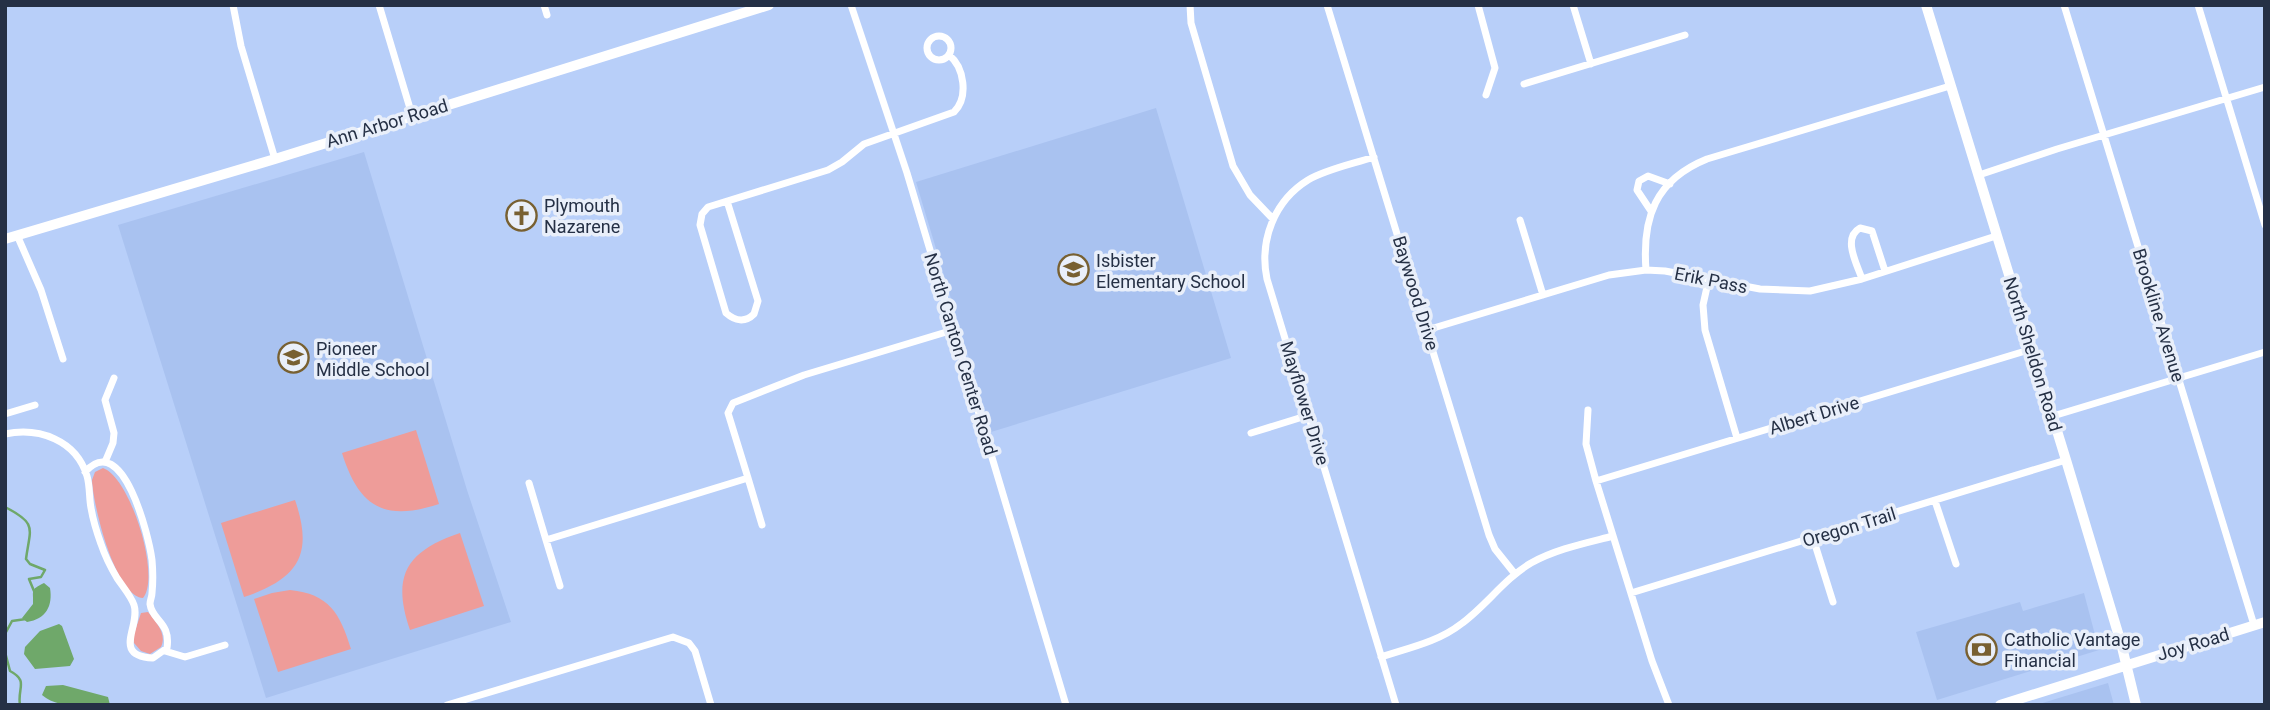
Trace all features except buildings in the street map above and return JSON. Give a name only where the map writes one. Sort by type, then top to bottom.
[{"type":"main road","name":"Ann Arbor Road","points":[[5,239],[275,159],[769,5]]},
{"type":"main road","name":"North Sheldon Road","points":[[1926,5],[2053,416],[2121,643],[2136,705]]},
{"type":"main road","name":"Joy Road","points":[[2000,705],[2261,625]]},
{"type":"street","points":[[233,5],[241,46],[275,159]]},
{"type":"street","points":[[379,5],[412,115]]},
{"type":"street","points":[[544,5],[547,15]]},
{"type":"street","name":"North Canton Center Road","points":[[851,5],[907,173],[1066,705]]},
{"type":"street","points":[[1190,5],[1191,23],[1233,166],[1250,195],[1273,219]]},
{"type":"street","name":"Baywood Drive","points":[[1328,5],[1489,535],[1495,549],[1515,574]]},
{"type":"street","points":[[1478,5],[1495,68],[1486,95]]},
{"type":"street","points":[[1573,5],[1591,64]]},
{"type":"street","name":"Brookline Avenue","points":[[2064,5],[2178,378],[2261,625]]},
{"type":"street","points":[[2198,5],[2265,225]]},
{"type":"street","points":[[1524,84],[1685,35]]},
{"type":"street","points":[[727,201],[758,301],[754,314],[742,320],[733,320],[726,313],[700,225],[700,218],[706,209],[727,201],[828,170],[864,144],[949,115],[959,107],[962,99],[957,61],[949,55]]},
{"type":"street","points":[[1646,270],[1644,236],[1651,211],[1670,184],[1688,168],[1707,159],[1950,86]]},
{"type":"street","points":[[1979,175],[2265,87]]},
{"type":"street","name":"Mayflower Drive","points":[[1374,157],[1323,173],[1307,181],[1286,198],[1273,219],[1265,246],[1266,273],[1395,705]]},
{"type":"street","points":[[1651,211],[1637,190],[1639,181],[1648,176],[1670,184]]},
{"type":"street","points":[[1520,220],[1543,295]]},
{"type":"street","points":[[1862,279],[1851,239],[1854,232],[1860,228],[1872,231],[1885,271]]},
{"type":"street","points":[[17,235],[41,290],[63,359]]},
{"type":"street","name":"Erik Pass","points":[[1427,330],[1609,275],[1646,270],[1681,272],[1760,289],[1810,291],[1862,279],[1996,236]]},
{"type":"street","points":[[1709,278],[1703,305],[1705,330],[1738,438]]},
{"type":"street","points":[[762,525],[728,412],[733,402],[804,375],[953,330]]},
{"type":"street","name":"Albert Drive","points":[[1596,481],[2032,349]]},
{"type":"street","points":[[2053,416],[2265,352]]},
{"type":"street","points":[[105,462],[114,433],[105,400],[114,378]]},
{"type":"street","points":[[5,414],[35,405]]},
{"type":"street","points":[[1588,410],[1586,444],[1596,481],[1652,661],[1669,705]]},
{"type":"street","points":[[1251,432],[1309,415]]},
{"type":"street","points":[[5,434],[21,431],[53,437],[69,448],[80,461],[85,472],[100,543],[135,608],[129,636],[130,646],[136,654],[153,658],[165,651],[169,638],[150,604],[152,564],[142,518],[125,478],[112,464],[105,462],[91,465],[85,472]]},
{"type":"street","name":"Oregon Trail","points":[[1631,593],[2066,460]]},
{"type":"street","points":[[546,540],[748,478]]},
{"type":"street","points":[[529,483],[560,586]]},
{"type":"street","points":[[1935,501],[1956,564]]},
{"type":"street","points":[[1381,657],[1429,642],[1451,631],[1469,618],[1515,574],[1545,556],[1613,536]]},
{"type":"street","points":[[1813,538],[1833,602]]},
{"type":"street","points":[[135,608],[150,604]]},
{"type":"street","points":[[447,705],[468,702],[667,638],[678,638],[695,651],[711,705]]},
{"type":"street","points":[[165,651],[185,657],[225,645]]},
{"type":"shaded area","name":"Isbister Elementary School","points":[[1156,108],[1231,358],[991,432],[916,182]]},
{"type":"shaded area","name":"Pioneer Middle School","points":[[364,152],[467,490],[511,622],[266,698],[118,225]]},
{"type":"shaded area","points":[[416,430],[439,504],[403,511],[376,505],[366,498],[357,486],[342,453]]},
{"type":"shaded area","points":[[103,468],[124,490],[140,529],[148,570],[148,587],[143,598],[133,593],[123,582],[107,548],[96,509],[92,480],[95,472]]},
{"type":"shaded area","points":[[295,500],[303,536],[297,562],[289,573],[277,582],[244,597],[221,523]]},
{"type":"shaded area","points":[[460,533],[484,606],[410,630],[402,594],[403,580],[408,568],[427,548]]},
{"type":"shaded area","points":[[44,583],[50,588],[47,611],[39,618],[27,622],[22,618],[33,604],[33,591]]},
{"type":"shaded area","points":[[290,590],[324,601],[337,616],[351,649],[278,672],[254,599]]},
{"type":"shaded area","points":[[2084,593],[2099,650],[1937,700],[1916,632],[2020,602],[2023,611]]},
{"type":"shaded area","points":[[148,612],[163,638],[161,647],[150,654],[141,651],[134,643],[141,613]]},
{"type":"shaded area","points":[[59,624],[74,659],[70,666],[35,669],[24,654],[25,647],[40,631]]},
{"type":"shaded area","points":[[2108,683],[2114,705],[2036,705]]},
{"type":"shaded area","points":[[63,685],[108,697],[110,705],[65,705],[42,695],[46,686]]},
{"type":"waterway","points":[[5,507],[27,523],[30,533],[26,559],[30,564],[45,570],[41,577],[29,579],[34,591]]},
{"type":"waterway","points":[[5,634],[12,621],[26,619]]},
{"type":"waterway","points":[[5,652],[10,671],[21,682],[20,705]]},
{"type":"place","name":"Plymouth Nazarene","points":[[521,215]]},
{"type":"place","name":"Isbister Elementary School","points":[[1073,270]]},
{"type":"place","name":"Pioneer Middle School","points":[[293,358]]},
{"type":"place","name":"Catholic Vantage Financial","points":[[1981,649]]}]
